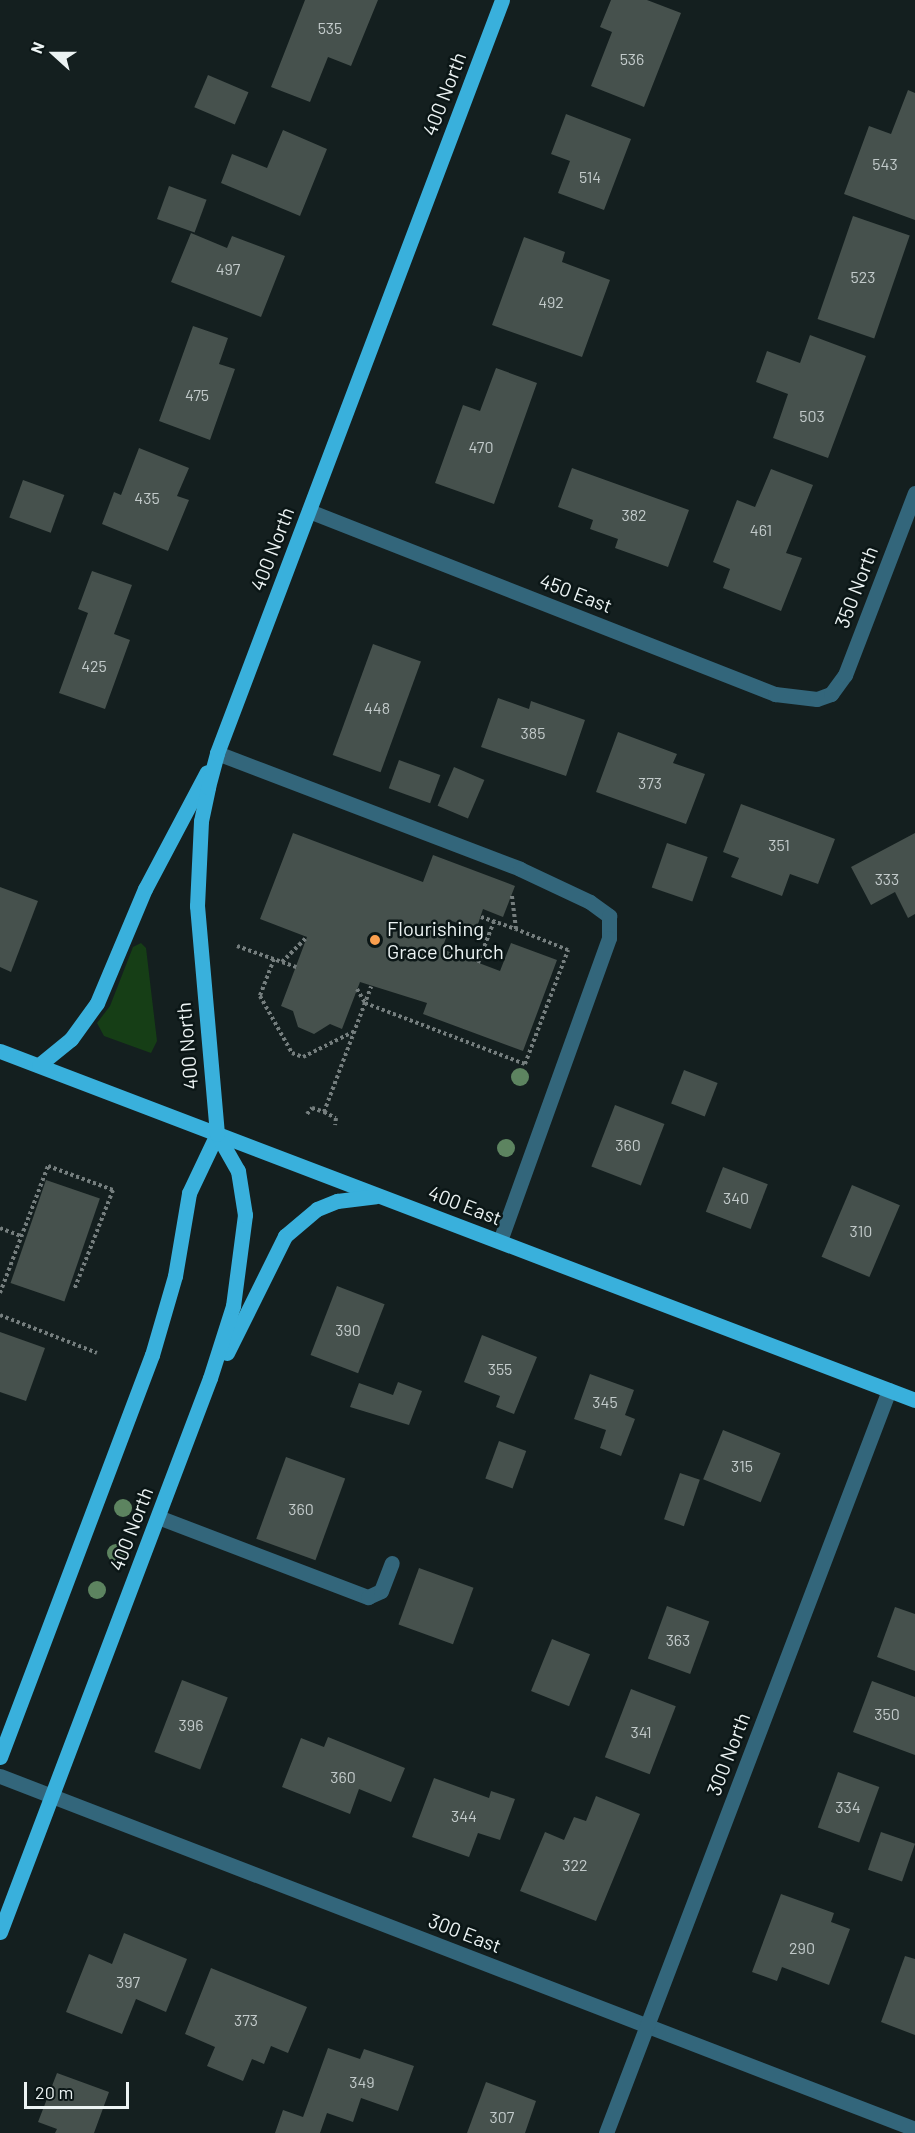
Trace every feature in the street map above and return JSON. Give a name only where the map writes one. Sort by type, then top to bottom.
[{"type":"main road","name":"400 North","points":[[0,1932],[210,1378],[233,1306],[245,1215],[238,1172],[217,1134],[196,906],[201,821],[217,753],[502,0]]},
{"type":"main road","points":[[39,1065],[71,1039],[97,1003],[145,889],[217,753]]},
{"type":"main road","name":"400 East","points":[[0,1051],[915,1400]]},
{"type":"main road","points":[[0,1756],[152,1355],[175,1276],[189,1193],[217,1134]]},
{"type":"main road","points":[[210,1378],[243,1322],[285,1236],[316,1209],[337,1201],[382,1196]]},
{"type":"street","name":"350 North","points":[[831,694],[851,661],[915,493]]},
{"type":"street","name":"450 East","points":[[309,511],[775,694],[803,699],[831,694]]},
{"type":"street","points":[[217,753],[520,869],[590,902],[609,916],[609,938],[500,1241]]},
{"type":"street","name":"300 North","points":[[606,2133],[889,1390]]},
{"type":"street","points":[[158,1517],[368,1597],[381,1591],[392,1563]]},
{"type":"street","name":"300 East","points":[[0,1776],[915,2129]]},
{"type":"path","points":[[512,893],[516,930]]},
{"type":"path","points":[[357,989],[365,1003],[525,1064],[568,950],[481,917]]},
{"type":"path","points":[[478,963],[494,921]]},
{"type":"path","points":[[281,962],[307,937]]},
{"type":"path","points":[[237,946],[296,967]]},
{"type":"path","points":[[274,959],[260,996],[292,1053],[303,1057],[355,1031]]},
{"type":"path","points":[[324,1112],[371,987]]},
{"type":"path","points":[[307,1114],[312,1108],[324,1112],[336,1118],[335,1125]]},
{"type":"path","points":[[0,1293],[48,1166],[112,1190],[74,1290]]},
{"type":"path","points":[[0,1228],[21,1236]]},
{"type":"path","points":[[0,1315],[97,1353]]},
{"type":"green space","points":[[141,943],[146,948],[157,1041],[151,1053],[104,1036],[97,1023],[110,1006],[133,947]]},
{"type":"building","points":[[305,0],[378,0],[351,66],[328,57],[310,102],[271,87]]},
{"type":"building","points":[[611,0],[647,0],[681,13],[644,107],[591,86],[612,32],[600,27]]},
{"type":"building","points":[[208,75],[249,92],[235,124],[194,107]]},
{"type":"building","points":[[908,90],[915,93],[915,220],[844,194],[869,126],[891,134]]},
{"type":"building","points":[[566,114],[631,139],[604,210],[558,193],[570,161],[551,154]]},
{"type":"building","points":[[283,130],[327,149],[300,216],[221,183],[232,154],[267,168]]},
{"type":"building","points":[[169,186],[207,200],[195,233],[157,219]]},
{"type":"building","points":[[853,216],[910,236],[874,339],[818,319]]},
{"type":"building","points":[[191,233],[227,248],[232,236],[285,256],[261,317],[171,282]]},
{"type":"building","points":[[524,237],[565,252],[562,262],[610,280],[582,357],[492,325]]},
{"type":"building","points":[[193,326],[228,338],[219,364],[235,369],[210,440],[159,421]]},
{"type":"building","points":[[810,335],[866,356],[828,458],[773,438],[788,394],[756,382],[767,351],[800,363]]},
{"type":"building","points":[[496,368],[537,383],[494,504],[435,483],[463,405],[480,411]]},
{"type":"building","points":[[139,448],[189,468],[177,496],[189,500],[168,551],[102,524],[114,492],[121,495]]},
{"type":"building","points":[[572,468],[689,510],[668,567],[615,548],[618,539],[590,529],[593,520],[558,507]]},
{"type":"building","points":[[771,469],[813,485],[786,553],[802,558],[781,611],[723,588],[730,569],[713,562],[737,500],[755,507]]},
{"type":"building","points":[[23,480],[64,495],[51,533],[9,518]]},
{"type":"building","points":[[92,571],[132,585],[114,634],[130,640],[105,709],[59,693],[88,613],[78,609]]},
{"type":"building","points":[[373,644],[421,661],[381,772],[333,755]]},
{"type":"building","points":[[498,698],[529,709],[531,701],[585,720],[566,776],[481,747]]},
{"type":"building","points":[[618,732],[677,754],[673,763],[705,774],[686,824],[596,792]]},
{"type":"building","points":[[399,760],[440,775],[430,803],[389,788]]},
{"type":"building","points":[[454,767],[484,780],[468,819],[438,806]]},
{"type":"building","points":[[741,804],[835,839],[818,884],[790,874],[782,896],[731,877],[739,858],[723,852]]},
{"type":"building","name":"Flourishing Grace Church","points":[[293,833],[423,882],[433,855],[515,886],[503,917],[483,909],[476,930],[452,921],[442,949],[500,971],[511,943],[557,960],[523,1051],[423,1014],[427,1003],[360,982],[342,1029],[330,1024],[314,1034],[298,1027],[293,1011],[281,1006],[307,937],[260,919]]},
{"type":"building","points":[[915,833],[915,914],[908,918],[895,892],[871,905],[851,867]]},
{"type":"building","points":[[667,843],[708,857],[692,901],[652,887]]},
{"type":"building","points":[[0,887],[38,901],[11,972],[0,967]]},
{"type":"building","points":[[684,1070],[718,1083],[705,1117],[671,1104]]},
{"type":"building","points":[[615,1105],[664,1124],[641,1186],[591,1167]]},
{"type":"building","points":[[723,1167],[768,1184],[751,1229],[706,1212]]},
{"type":"building","points":[[46,1180],[100,1199],[64,1302],[11,1283]]},
{"type":"building","points":[[852,1185],[900,1205],[869,1277],[822,1257]]},
{"type":"building","points":[[337,1286],[385,1304],[358,1373],[310,1355]]},
{"type":"building","points":[[0,1332],[45,1348],[26,1401],[0,1392]]},
{"type":"building","points":[[482,1335],[537,1357],[514,1414],[496,1407],[500,1396],[464,1382]]},
{"type":"building","points":[[590,1374],[634,1390],[625,1415],[635,1419],[621,1456],[600,1448],[606,1430],[574,1419]]},
{"type":"building","points":[[398,1382],[422,1391],[409,1425],[350,1407],[359,1383],[393,1395]]},
{"type":"building","points":[[723,1430],[780,1453],[761,1502],[703,1479]]},
{"type":"building","points":[[499,1441],[526,1451],[513,1489],[485,1479]]},
{"type":"building","points":[[286,1457],[345,1479],[315,1560],[256,1539]]},
{"type":"building","points":[[680,1473],[700,1480],[684,1526],[664,1519]]},
{"type":"building","points":[[419,1568],[474,1588],[453,1644],[398,1624]]},
{"type":"building","points":[[667,1606],[709,1621],[690,1674],[648,1659]]},
{"type":"building","points":[[895,1607],[915,1614],[915,1671],[877,1657]]},
{"type":"building","points":[[552,1639],[590,1654],[569,1706],[531,1691]]},
{"type":"building","points":[[182,1680],[228,1698],[200,1769],[154,1752]]},
{"type":"building","points":[[872,1681],[915,1697],[915,1755],[853,1732]]},
{"type":"building","points":[[631,1689],[676,1706],[650,1774],[605,1757]]},
{"type":"building","points":[[328,1737],[405,1768],[391,1802],[359,1789],[350,1814],[282,1787],[301,1738],[324,1747]]},
{"type":"building","points":[[838,1772],[879,1787],[859,1842],[818,1827]]},
{"type":"building","points":[[434,1778],[489,1798],[491,1791],[515,1799],[500,1840],[478,1833],[469,1857],[412,1837]]},
{"type":"building","points":[[596,1796],[640,1814],[596,1921],[520,1891],[545,1832],[564,1840],[574,1817],[586,1821]]},
{"type":"building","points":[[881,1832],[915,1844],[902,1882],[868,1870]]},
{"type":"building","points":[[781,1894],[834,1913],[831,1922],[850,1929],[829,1985],[782,1967],[777,1981],[752,1972]]},
{"type":"building","points":[[124,1933],[187,1959],[166,2012],[136,1999],[122,2034],[66,2012],[89,1954],[112,1964]]},
{"type":"building","points":[[905,1956],[915,1959],[915,2035],[881,2022]]},
{"type":"building","points":[[211,1968],[307,2007],[288,2053],[271,2046],[264,2064],[252,2059],[243,2081],[207,2066],[215,2047],[185,2034]]},
{"type":"building","points":[[328,2048],[360,2059],[364,2049],[414,2066],[398,2111],[361,2098],[353,2122],[327,2113],[320,2133],[275,2133],[283,2110],[303,2117]]},
{"type":"building","points":[[57,2073],[109,2092],[94,2133],[55,2133],[57,2129],[38,2122]]},
{"type":"building","points":[[486,2082],[536,2101],[525,2133],[467,2133]]},
{"type":"place","name":"Flourishing Grace Church","points":[[375,940]]}]
